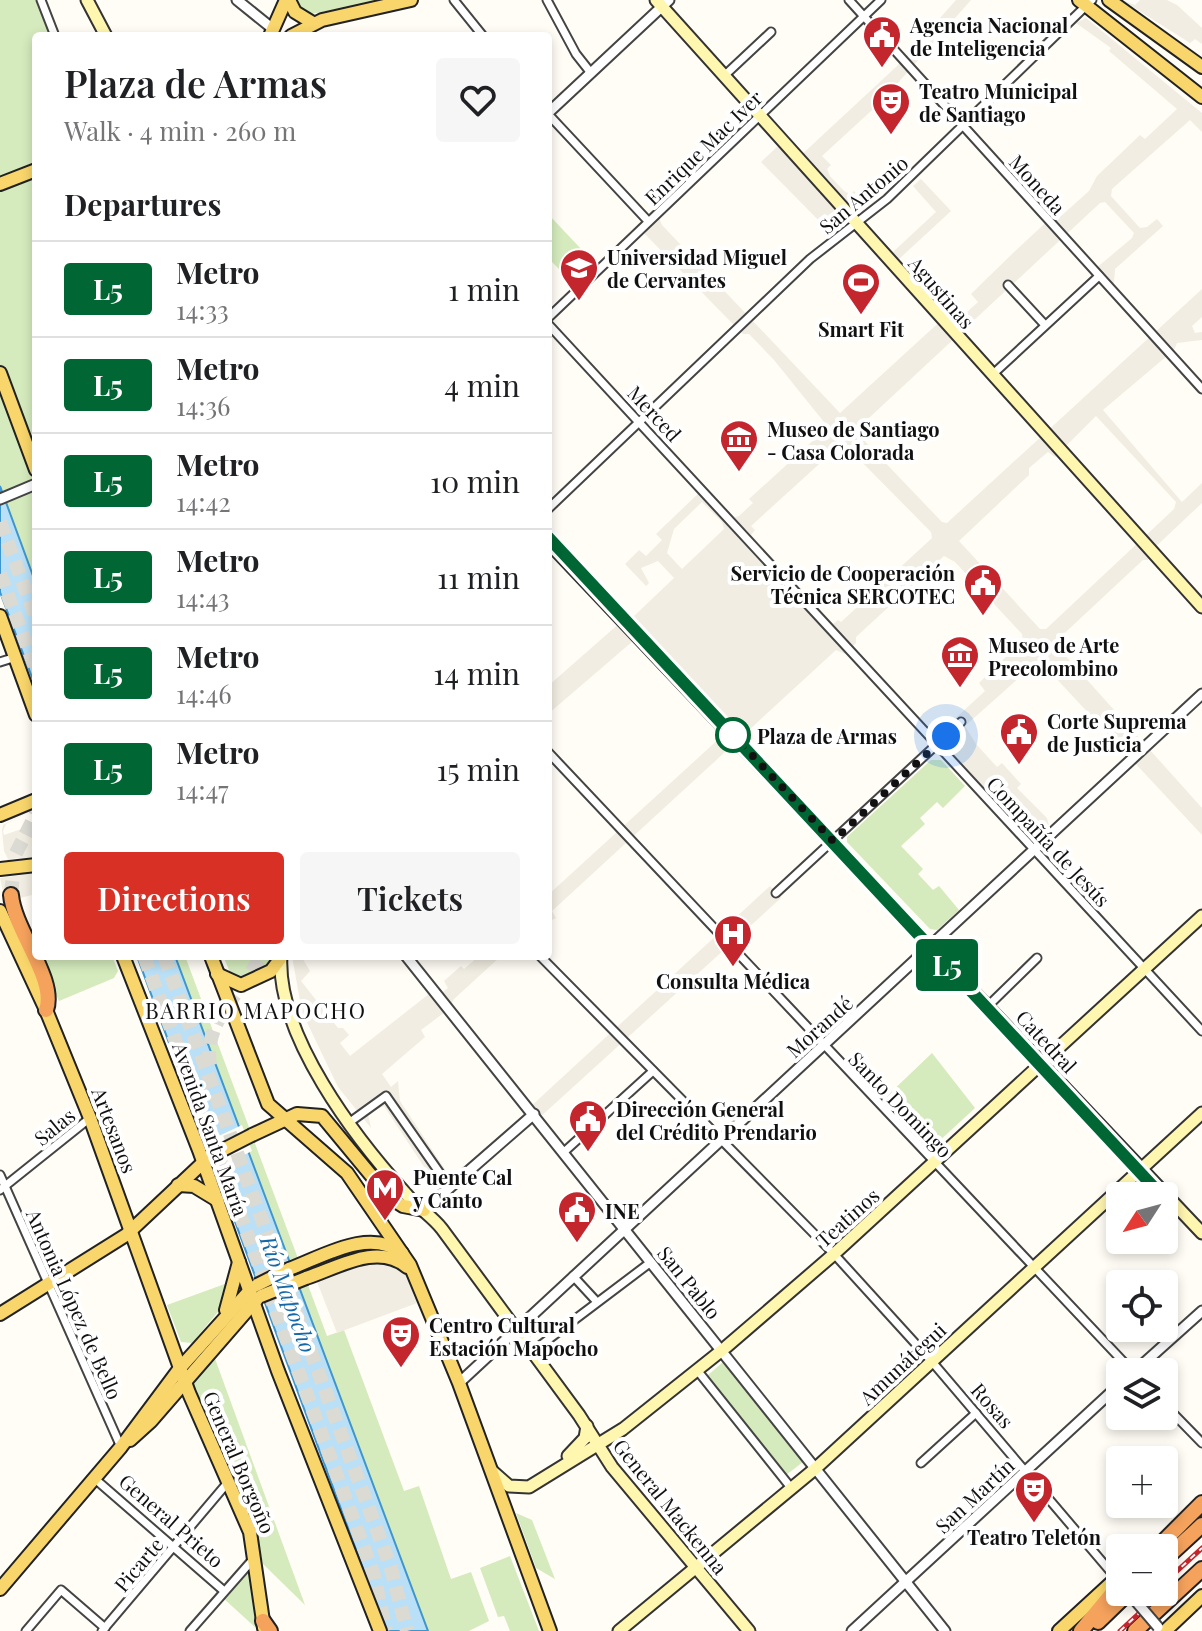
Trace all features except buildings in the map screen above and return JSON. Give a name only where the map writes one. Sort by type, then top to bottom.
[{"type":"highway","points":[[11,895],[16,921],[32,954]]},
{"type":"highway","points":[[35,960],[48,988],[46,1010]]},
{"type":"highway","points":[[1170,1534],[1202,1500]]},
{"type":"highway","points":[[1178,1547],[1202,1525]]},
{"type":"highway","points":[[1135,1631],[1202,1569]]},
{"type":"highway","points":[[1081,1631],[1106,1597]]},
{"type":"highway","points":[[1087,1631],[1113,1606]]},
{"type":"main road","points":[[87,0],[104,32]]},
{"type":"main road","points":[[275,32],[288,0]]},
{"type":"main road","points":[[288,0],[295,12],[313,23]]},
{"type":"main road","points":[[298,32],[313,23],[411,0]]},
{"type":"main road","points":[[1109,0],[1202,67]]},
{"type":"main road","name":"Agustinas","points":[[662,2],[724,76],[1202,607]]},
{"type":"main road","points":[[1086,2],[1201,94]]},
{"type":"main road","points":[[0,184],[32,171]]},
{"type":"main road","points":[[0,373],[32,459]]},
{"type":"main road","name":"Catedral","points":[[552,546],[934,946],[1202,1233]]},
{"type":"main road","points":[[0,616],[32,703]]},
{"type":"main road","points":[[0,815],[32,802]]},
{"type":"main road","points":[[0,869],[32,865]]},
{"type":"main road","name":"Artesanos","points":[[0,911],[5,935],[46,1010],[90,1118],[182,1374]]},
{"type":"main road","name":"Teatinos","points":[[490,1468],[503,1483],[520,1488],[533,1485],[639,1418],[834,1254],[1202,916]]},
{"type":"main road","name":"Avenida Santa María","points":[[125,960],[206,1159],[239,1262],[255,1294],[380,1631]]},
{"type":"main road","points":[[212,960],[265,1097],[282,1120],[347,1173],[406,1257],[459,1383],[550,1631]]},
{"type":"main road","points":[[217,974],[241,985],[271,971],[279,960]]},
{"type":"main road","name":"General Mackenna","points":[[280,960],[286,998],[300,1038],[320,1077],[350,1122],[517,1329],[638,1500],[699,1568],[749,1631]]},
{"type":"main road","points":[[0,1314],[131,1231],[206,1159],[282,1120],[303,1113],[325,1117],[389,1197],[403,1206],[424,1210]]},
{"type":"main road","name":"Amunátegui","points":[[619,1631],[634,1626],[816,1468],[1202,1113]]},
{"type":"main road","points":[[178,1185],[199,1188],[217,1200]]},
{"type":"main road","points":[[221,1320],[301,1265],[371,1241],[389,1245],[406,1257]]},
{"type":"main road","points":[[0,1589],[182,1374],[255,1294],[381,1255],[395,1258],[414,1275]]},
{"type":"main road","points":[[182,1374],[221,1320],[234,1289],[239,1262]]},
{"type":"main road","name":"General Borgoño","points":[[182,1374],[229,1481],[256,1555],[266,1628]]},
{"type":"main road","points":[[556,1468],[585,1438],[587,1426]]},
{"type":"main road","points":[[1164,1534],[1202,1500]]},
{"type":"main road","points":[[1059,1631],[1106,1591]]},
{"type":"main road","points":[[1161,1630],[1202,1596]]},
{"type":"street","points":[[41,0],[53,32]]},
{"type":"street","points":[[237,0],[272,32]]},
{"type":"street","points":[[454,0],[480,32]]},
{"type":"street","points":[[547,0],[576,54],[591,73]]},
{"type":"street","name":"Moneda","points":[[849,0],[1202,389]]},
{"type":"street","name":"Enrique Mac Iver","points":[[552,314],[881,0]]},
{"type":"street","points":[[552,110],[662,2]]},
{"type":"street","name":"San Antonio","points":[[552,505],[810,259],[964,126],[1086,2]]},
{"type":"street","points":[[724,76],[771,32]]},
{"type":"street","points":[[552,118],[648,221]]},
{"type":"street","points":[[992,375],[1099,276]]},
{"type":"street","points":[[1008,285],[1045,325]]},
{"type":"street","name":"Merced","points":[[552,328],[838,637]]},
{"type":"street","points":[[0,499],[32,486]]},
{"type":"street","name":"Compañía de Jesús","points":[[838,637],[1202,1031]]},
{"type":"street","points":[[0,662],[16,657]]},
{"type":"street","name":"Morandé","points":[[459,1383],[934,946],[1202,694]]},
{"type":"street","points":[[776,893],[961,722]]},
{"type":"street","name":"Santo Domingo","points":[[552,756],[1121,1358]]},
{"type":"street","points":[[989,1005],[1037,958]]},
{"type":"street","name":"San Pablo","points":[[409,960],[945,1631]]},
{"type":"street","points":[[544,960],[722,1138]]},
{"type":"street","points":[[564,1152],[653,1071]]},
{"type":"street","points":[[350,1122],[386,1096],[446,1182]]},
{"type":"street","points":[[424,1210],[534,1114]]},
{"type":"street","name":"Salas","points":[[2,1188],[90,1118]]},
{"type":"street","name":"Rosas","points":[[722,1138],[931,1361],[1106,1565]]},
{"type":"street","name":"Antonia López de Bello","points":[[0,1175],[2,1188],[121,1447]]},
{"type":"street","points":[[533,1351],[651,1262]]},
{"type":"street","points":[[573,1276],[597,1302]]},
{"type":"street","points":[[1150,1358],[1202,1311]]},
{"type":"street","points":[[697,1370],[792,1489]]},
{"type":"street","name":"San Martín","points":[[852,1631],[1106,1397]]},
{"type":"street","points":[[921,1463],[976,1413]]},
{"type":"street","points":[[1178,1418],[1202,1443]]},
{"type":"street","name":"General Prieto","points":[[94,1478],[224,1591]]},
{"type":"street","name":"Picarte","points":[[103,1629],[229,1481]]},
{"type":"street","points":[[190,1631],[256,1555]]},
{"type":"street","points":[[26,1631],[61,1590],[103,1629]]},
{"type":"street","points":[[1140,1606],[1161,1630]]},
{"type":"green space","points":[[0,0],[39,0],[51,32],[32,32],[32,677],[0,592]]},
{"type":"green space","points":[[292,0],[384,0],[306,15]]},
{"type":"green space","points":[[552,218],[583,251],[561,271],[552,262]]},
{"type":"green space","points":[[931,760],[941,760],[965,786],[943,808],[937,802],[920,818],[925,824],[901,846],[923,869],[918,874],[933,890],[939,886],[959,910],[937,930],[930,929],[847,842],[847,837]]},
{"type":"green space","points":[[39,960],[114,960],[118,971],[114,978],[59,1001]]},
{"type":"green space","points":[[137,960],[186,960],[327,1336],[344,1330],[404,1491],[419,1486],[451,1579],[471,1572],[489,1621],[469,1631],[387,1631]]},
{"type":"green space","points":[[225,960],[272,960],[273,969],[236,986]]},
{"type":"green space","points":[[932,1053],[975,1108],[936,1144],[886,1097]]},
{"type":"green space","points":[[233,1281],[227,1301],[192,1343],[181,1342],[167,1305]]},
{"type":"green space","points":[[214,1356],[305,1605],[263,1564],[254,1522],[190,1386]]},
{"type":"green space","points":[[723,1362],[803,1462],[786,1475],[707,1376]]},
{"type":"green space","points":[[516,1513],[532,1520],[555,1579],[536,1568]]},
{"type":"green space","points":[[510,1556],[539,1631],[510,1631],[504,1616],[498,1617],[480,1568]]},
{"type":"green space","points":[[246,1572],[251,1572],[257,1629],[223,1598]]},
{"type":"shaded area","points":[[956,0],[971,0],[882,101],[822,156],[831,165],[827,169],[830,176],[844,191],[850,194],[854,191],[863,200],[871,198],[879,205],[836,238],[761,162],[779,145],[811,178],[798,158],[897,66]]},
{"type":"shaded area","points":[[1122,0],[1135,5],[1140,0],[1167,0],[1177,5],[1202,28],[1202,44],[1195,39],[1190,43]]},
{"type":"shaded area","points":[[1086,18],[1202,113],[1202,132],[1190,120],[1112,189],[1111,196],[1140,228],[1157,219],[1163,226],[1115,269],[1114,283],[1109,287],[1094,270],[1134,233],[1105,202],[1100,203],[855,431],[942,522],[947,523],[1202,289],[1202,317],[1192,326],[1195,333],[1202,332],[1202,340],[1177,343],[1174,350],[1103,410],[1182,502],[1202,483],[1202,503],[1151,551],[1148,560],[1143,560],[1054,643],[1202,808],[1202,835],[1039,660],[965,726],[976,744],[997,767],[1002,763],[1021,784],[1017,788],[1047,818],[1050,830],[1041,838],[1036,838],[1016,816],[1009,821],[933,739],[985,691],[979,683],[1023,640],[1022,634],[955,562],[944,556],[856,637],[856,643],[845,654],[836,650],[552,911],[552,891],[722,736],[633,641],[552,711],[552,682],[630,614],[633,617],[674,578],[658,561],[641,568],[649,583],[646,586],[625,564],[639,550],[646,556],[662,540],[656,534],[702,490],[730,519],[739,516],[753,503],[749,499],[828,427],[774,360],[749,334],[743,334],[640,229],[657,213],[662,225],[840,413],[935,326],[946,318],[953,325],[978,302],[971,294],[1012,254],[1055,214],[1060,217],[1089,191],[1097,176],[1140,135],[1145,139],[1177,109],[1109,51],[1111,48],[1076,23]],"holes":[[[1096,416],[1176,502],[1174,509],[1046,629],[1040,629],[959,541],[1029,475],[1029,468],[1048,452],[1055,457]],[[839,446],[847,447],[931,532],[932,538],[841,622],[838,620],[833,624],[751,535],[755,530],[751,526]],[[702,502],[722,522],[724,529],[682,569],[667,553],[674,529]]]},
{"type":"shaded area","points":[[921,179],[951,211],[899,259],[893,252],[936,212],[913,186]]},
{"type":"shaded area","points":[[32,810],[6,824],[3,831],[4,835],[32,825],[32,857],[8,859],[4,851],[2,830],[3,825]]},
{"type":"shaded area","points":[[32,874],[32,895],[16,899],[10,922],[0,878]]},
{"type":"shaded area","points":[[770,886],[781,898],[538,1119],[529,1108]]},
{"type":"shaded area","points":[[293,960],[303,960],[310,971],[301,981],[338,1028],[343,1028],[349,1035],[340,1043],[350,1056],[434,990],[439,995],[448,988],[444,981],[461,966],[464,969],[474,960],[497,960],[454,999],[449,1009],[421,1030],[425,1037],[382,1074],[391,1087],[398,1081],[400,1101],[446,1171],[456,1174],[438,1188],[384,1106],[368,1114],[371,1128],[338,1087],[302,1012]]},
{"type":"shaded area","points":[[381,1258],[403,1269],[417,1303],[337,1333],[316,1279]]},
{"type":"water","points":[[0,486],[32,573],[32,677],[0,592]]},
{"type":"water","name":"Río Mapocho","points":[[138,960],[176,960],[428,1631],[386,1631]]},
{"type":"pier","points":[[242,1125],[252,1151],[214,1170],[204,1143]]},
{"type":"tunnel","points":[[0,522],[32,607]]},
{"type":"tunnel","points":[[0,574],[32,659]]},
{"type":"tunnel","points":[[11,895],[15,855],[32,822]]},
{"type":"tunnel","points":[[145,960],[374,1575],[386,1631]]},
{"type":"tunnel","points":[[165,960],[391,1568],[407,1631]]},
{"type":"tunnel","points":[[210,1065],[209,1049],[218,1020],[259,960]]},
{"type":"railway","points":[[1178,1570],[1202,1548]]},
{"type":"railway","points":[[1120,1631],[1147,1606]]},
{"type":"metro line","name":"L5","points":[[552,541],[1149,1182]]},
{"type":"place","name":"Agencia Nacional de Inteligencia","points":[[882,69]]},
{"type":"place","name":"Teatro Municipal de Santiago","points":[[891,136]]},
{"type":"place","name":"Universidad Miguel de Cervantes","points":[[579,302]]},
{"type":"place","name":"Smart Fit","points":[[861,316]]},
{"type":"place","name":"Museo de Santiago - Casa Colorada","points":[[739,473]]},
{"type":"place","name":"Servicio de Cooperación Técnica SERCOTEC","points":[[983,617]]},
{"type":"place","name":"Museo de Arte Precolombino","points":[[960,689]]},
{"type":"place","name":"Plaza de Armas","points":[[733,735]]},
{"type":"place","name":"Corte Suprema de Justicia","points":[[1019,766]]},
{"type":"place","name":"Consulta Médica","points":[[733,968]]},
{"type":"place","name":"Dirección General del Crédito Prendario","points":[[588,1153]]},
{"type":"place","name":"Puente Cal y Canto","points":[[385,1222]]},
{"type":"place","name":"INE","points":[[577,1244]]},
{"type":"place","name":"Centro Cultural Estación Mapocho","points":[[401,1369]]},
{"type":"place","name":"Teatro Teletón","points":[[1034,1524]]},
{"type":"district","name":"BARRIO MAPOCHO","points":[[256,1010]]},
{"type":"route","points":[[733,735],[833,841],[946,736]]}]
